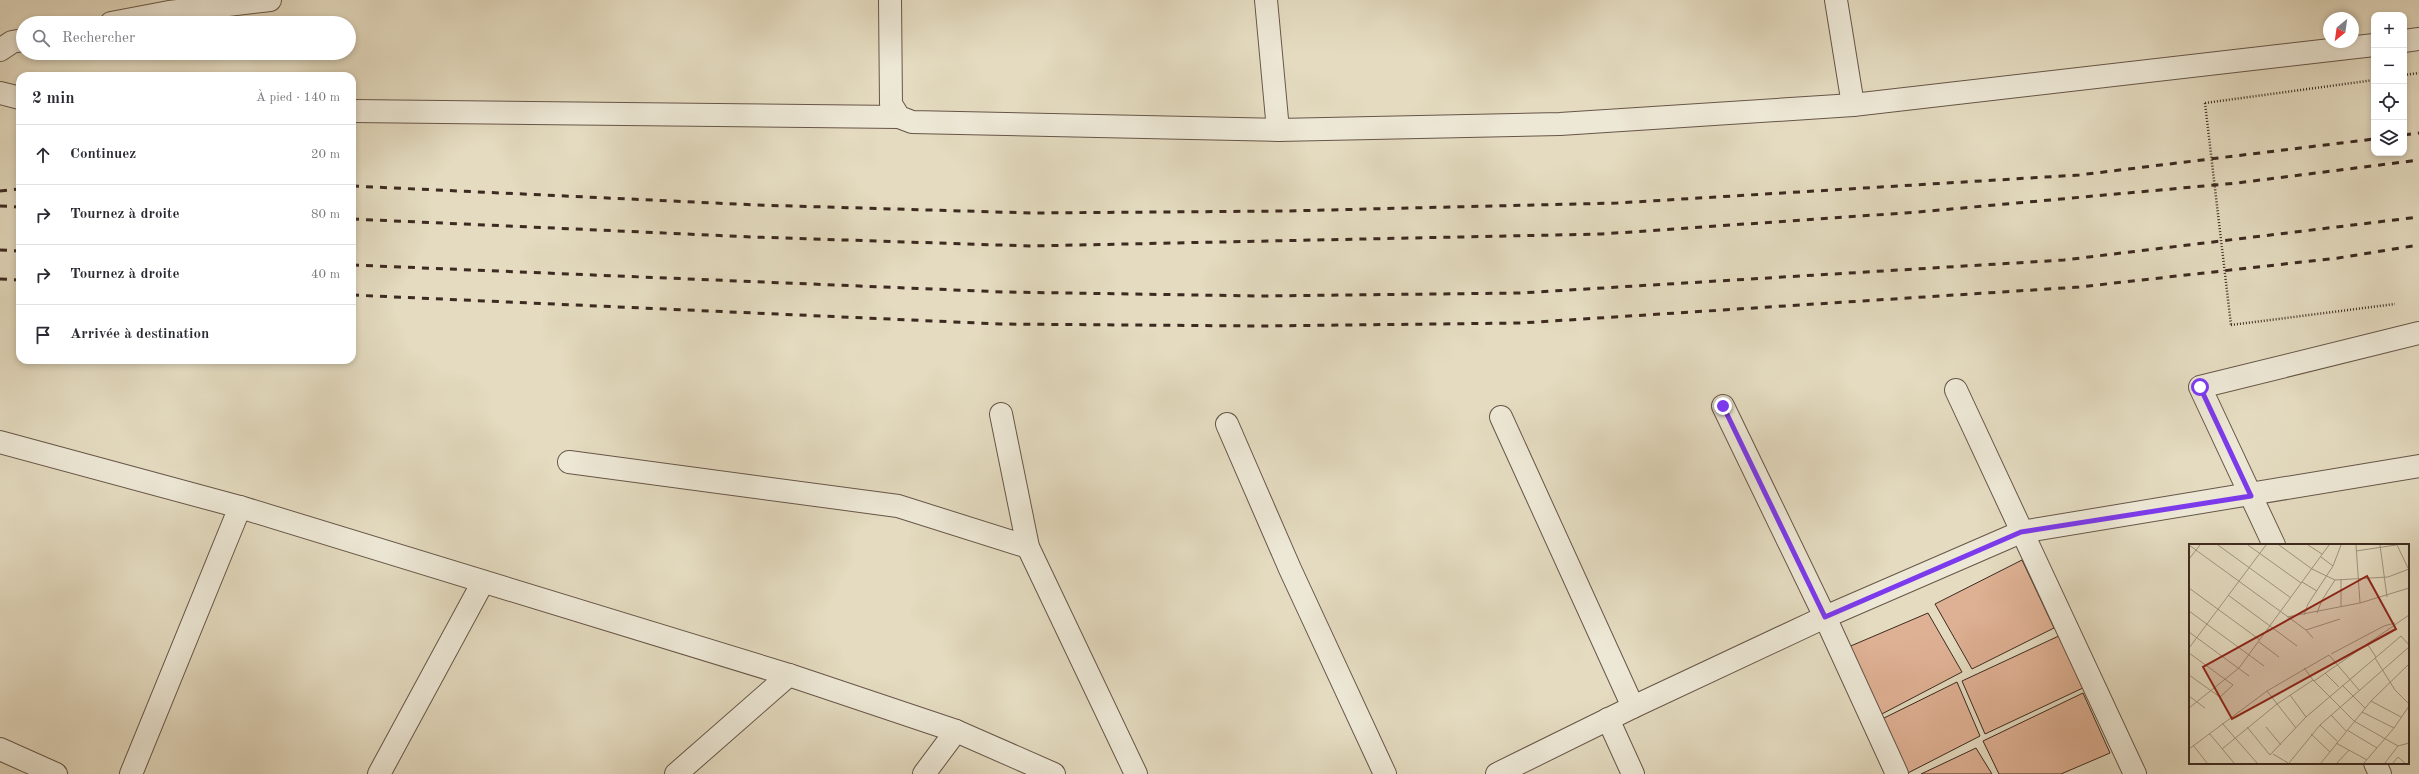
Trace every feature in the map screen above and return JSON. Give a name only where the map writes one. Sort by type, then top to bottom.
[{"type":"street","points":[[148,16],[169,12],[270,0]]},
{"type":"street","points":[[890,0],[891,104],[899,117]]},
{"type":"street","points":[[1266,0],[1278,130]]},
{"type":"street","points":[[1836,0],[1853,104]]},
{"type":"street","points":[[2407,41],[2419,40]]},
{"type":"street","points":[[0,50],[12,42],[16,41]]},
{"type":"street","points":[[356,111],[899,117],[912,122],[1278,130],[1560,124],[1853,104],[2371,45]]},
{"type":"street","points":[[0,93],[16,97]]},
{"type":"street","points":[[2274,544],[2200,387],[2419,333]]},
{"type":"street","points":[[1956,390],[2135,774]]},
{"type":"street","points":[[1723,406],[1825,617],[1897,774]]},
{"type":"street","points":[[1001,414],[1028,548],[1136,774]]},
{"type":"street","points":[[1501,417],[1633,707]]},
{"type":"street","points":[[1227,424],[1290,569],[1385,774]]},
{"type":"street","points":[[0,442],[240,508],[789,675],[956,731],[1054,774]]},
{"type":"street","points":[[570,462],[898,506],[1028,548]]},
{"type":"street","points":[[1497,774],[1633,707],[1825,617],[2021,532],[2251,496],[2419,466]]},
{"type":"street","points":[[131,774],[240,508]]},
{"type":"street","points":[[379,774],[483,582]]},
{"type":"street","points":[[676,774],[789,675]]},
{"type":"street","points":[[1608,719],[1634,774]]},
{"type":"street","points":[[924,774],[956,731]]},
{"type":"street","points":[[0,749],[56,774]]},
{"type":"street","points":[[2375,764],[2380,774]]},
{"type":"path","points":[[2407,75],[2419,73]]},
{"type":"path","points":[[2371,80],[2205,103],[2231,325],[2403,303]]},
{"type":"building","points":[[2022,560],[2054,628],[1972,669],[1935,604]]},
{"type":"building","points":[[1928,613],[1962,672],[1878,716],[1846,648]]},
{"type":"building","points":[[2063,634],[2085,687],[1985,734],[1962,681]]},
{"type":"building","points":[[1957,682],[1980,736],[1906,774],[1880,720]]},
{"type":"building","points":[[2083,693],[2110,753],[2061,774],[1999,774],[1983,741]]},
{"type":"building","points":[[1976,748],[1992,774],[1921,774]]},
{"type":"railway","points":[[2407,135],[2419,133]]},
{"type":"railway","points":[[356,186],[757,205],[1032,213],[1285,211],[1617,203],[2079,175],[2371,139]]},
{"type":"railway","points":[[356,219],[753,237],[1030,246],[1602,234],[1918,212],[2237,183],[2419,160]]},
{"type":"railway","points":[[0,191],[16,189]]},
{"type":"railway","points":[[0,206],[16,207]]},
{"type":"railway","points":[[356,265],[1004,292],[1260,296],[1520,293],[2064,260],[2419,217]]},
{"type":"railway","points":[[356,295],[1000,324],[1261,326],[1521,323],[2079,287],[2338,258],[2419,245]]},
{"type":"railway","points":[[0,250],[16,251]]},
{"type":"railway","points":[[0,279],[16,280]]},
{"type":"route","points":[[1723,406],[1825,617],[2021,532],[2251,496],[2200,387]]}]
